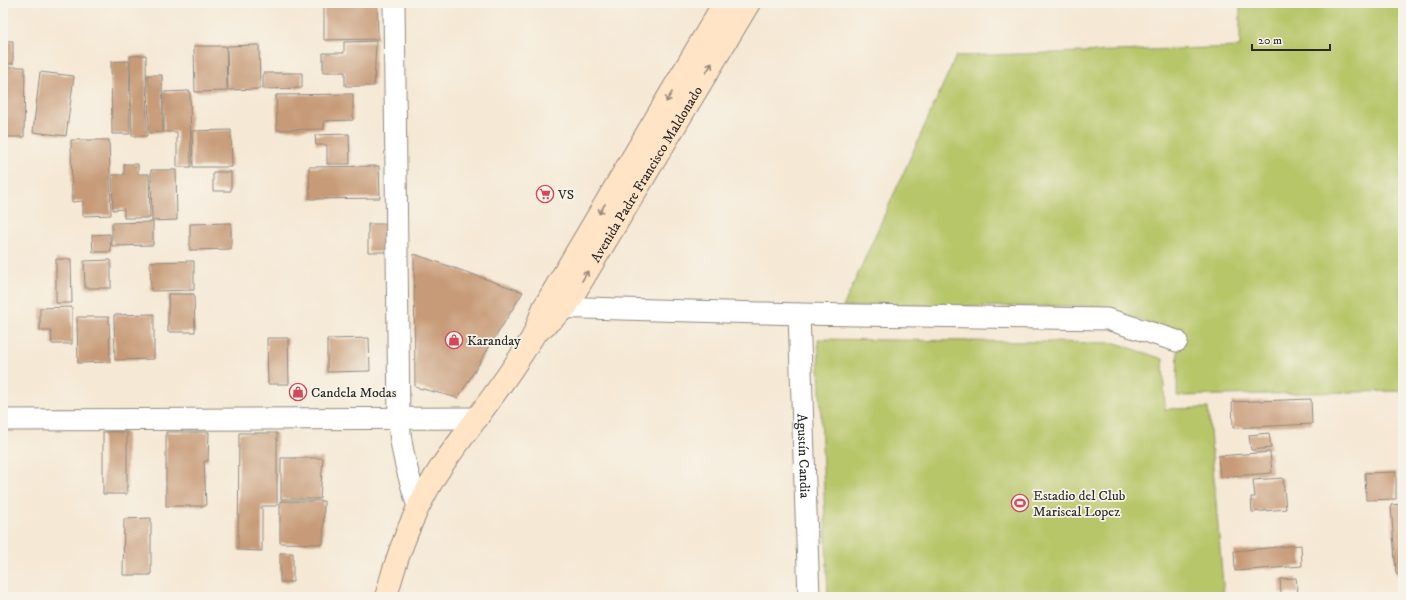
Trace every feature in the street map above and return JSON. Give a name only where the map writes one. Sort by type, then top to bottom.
[{"type":"main road","name":"Avenida Padre Francisco Maldonado","points":[[533,337],[544,307],[724,3]]},
{"type":"main road","name":"Avenida Padre Francisco Maldonado","points":[[386,597],[394,565],[418,507],[443,465],[478,418],[533,337],[566,307],[749,3]]},
{"type":"street","points":[[394,3],[400,442],[405,465],[418,507]]},
{"type":"street","points":[[544,307],[799,314],[1107,319],[1177,341]]},
{"type":"street","name":"Agustín Candia","points":[[799,314],[809,597]]},
{"type":"street","points":[[3,420],[478,418]]},
{"type":"green space","points":[[1240,3],[1403,3],[1403,391],[1177,396],[1178,334],[1100,306],[843,307],[956,56],[1240,47]]},
{"type":"green space","name":"Estadio del Club Mariscal Lopez","points":[[818,339],[1116,343],[1163,359],[1165,409],[1208,408],[1224,597],[828,597]]},
{"type":"building","points":[[324,3],[377,3],[378,39],[324,40]]},
{"type":"building","points":[[3,41],[13,41],[13,64],[3,64]]},
{"type":"building","points":[[376,41],[374,86],[345,86],[345,72],[323,72],[323,53],[344,53],[344,42]]},
{"type":"building","points":[[259,45],[260,89],[228,90],[227,46]]},
{"type":"building","points":[[194,46],[226,46],[227,91],[195,92]]},
{"type":"building","points":[[146,55],[147,136],[132,136],[130,56]]},
{"type":"building","points":[[129,61],[130,134],[112,134],[111,62]]},
{"type":"building","points":[[3,67],[25,67],[24,137],[3,137]]},
{"type":"building","points":[[40,72],[74,76],[66,136],[33,132]]},
{"type":"building","points":[[263,73],[302,73],[302,88],[263,89]]},
{"type":"building","points":[[148,75],[162,75],[163,132],[149,133]]},
{"type":"building","points":[[190,91],[191,167],[177,167],[177,132],[164,132],[164,92]]},
{"type":"building","points":[[353,94],[353,120],[324,121],[324,129],[277,130],[276,95]]},
{"type":"building","points":[[231,130],[232,167],[193,167],[192,131]]},
{"type":"building","points":[[349,134],[350,164],[327,164],[327,145],[316,145],[315,135]]},
{"type":"building","points":[[71,140],[109,140],[111,215],[83,216],[83,201],[72,202]]},
{"type":"building","points":[[124,164],[138,164],[138,174],[149,174],[150,218],[124,218],[124,209],[113,210],[112,175],[124,175]]},
{"type":"building","points":[[379,166],[380,198],[310,199],[309,167]]},
{"type":"building","points":[[151,170],[176,170],[177,220],[152,221]]},
{"type":"building","points":[[213,172],[231,172],[231,191],[213,191]]},
{"type":"building","points":[[153,222],[153,245],[112,246],[112,223]]},
{"type":"building","points":[[231,223],[231,249],[190,250],[190,224]]},
{"type":"building","points":[[368,224],[393,224],[393,252],[368,252]]},
{"type":"building","points":[[110,234],[111,252],[93,252],[92,235]]},
{"type":"building","name":"Karanday","points":[[414,254],[523,292],[458,398],[415,387]]},
{"type":"building","points":[[56,259],[71,259],[72,303],[56,303]]},
{"type":"building","points":[[111,260],[111,288],[85,288],[84,261]]},
{"type":"building","points":[[194,261],[194,290],[151,291],[150,262]]},
{"type":"building","points":[[168,294],[194,294],[195,332],[168,332]]},
{"type":"building","points":[[72,307],[72,344],[52,344],[51,331],[40,331],[40,308]]},
{"type":"building","points":[[154,314],[154,359],[115,360],[114,315]]},
{"type":"building","points":[[77,317],[109,317],[110,362],[78,363]]},
{"type":"building","points":[[267,338],[288,338],[289,384],[268,384]]},
{"type":"building","points":[[369,338],[370,371],[327,372],[327,339]]},
{"type":"building","points":[[1311,399],[1312,424],[1233,428],[1232,402]]},
{"type":"building","points":[[103,432],[127,432],[127,494],[103,494]]},
{"type":"building","points":[[166,432],[209,432],[208,461],[204,461],[206,506],[166,506]]},
{"type":"building","points":[[239,433],[277,433],[277,506],[262,506],[262,551],[238,550]]},
{"type":"building","points":[[1269,433],[1271,448],[1251,450],[1249,435]]},
{"type":"building","points":[[1270,452],[1272,473],[1220,477],[1218,456]]},
{"type":"building","points":[[281,458],[323,458],[320,499],[281,499]]},
{"type":"building","points":[[1396,472],[1396,499],[1366,500],[1365,473]]},
{"type":"building","points":[[1283,478],[1286,509],[1252,512],[1251,497],[1255,497],[1253,480]]},
{"type":"building","points":[[280,501],[324,501],[323,544],[280,543]]},
{"type":"building","points":[[1403,504],[1403,574],[1396,574],[1391,505]]},
{"type":"building","points":[[151,518],[151,575],[123,575],[124,519]]},
{"type":"building","points":[[1301,545],[1302,566],[1235,571],[1234,551]]},
{"type":"building","points":[[280,553],[293,553],[293,582],[280,582]]},
{"type":"building","points":[[1296,578],[1298,593],[1281,594],[1280,579]]},
{"type":"place","name":"VS","points":[[545,194]]},
{"type":"place","name":"Karanday","points":[[454,340]]},
{"type":"place","name":"Candela Modas","points":[[298,392]]},
{"type":"place","name":"Estadio del Club Mariscal Lopez","points":[[1020,503]]}]
